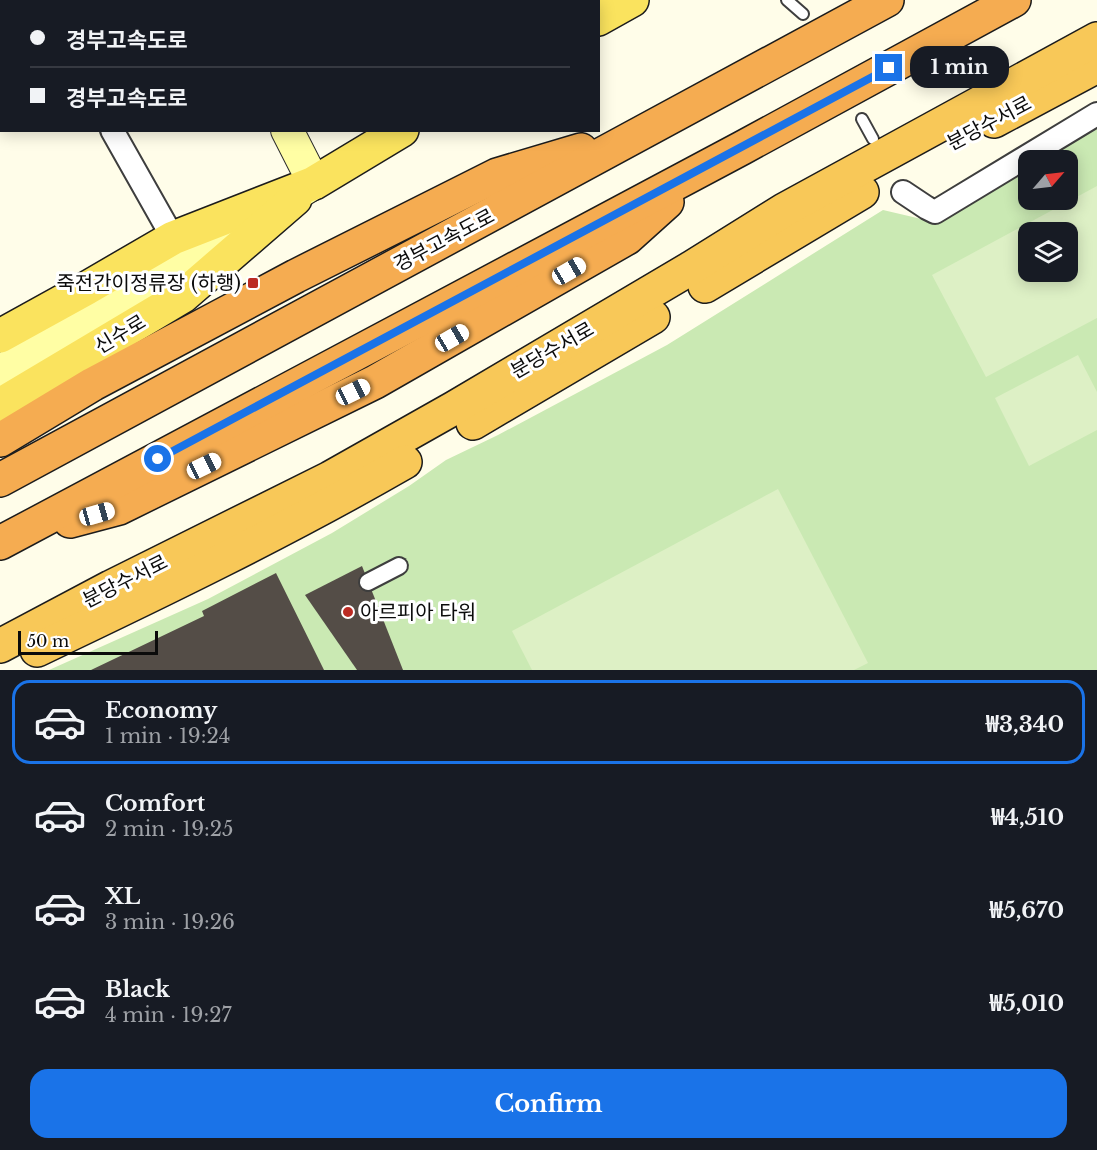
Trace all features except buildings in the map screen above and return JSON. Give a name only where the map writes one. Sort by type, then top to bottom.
[{"type":"highway","name":"경부고속도로","points":[[0,480],[887,0]]},
{"type":"highway","points":[[5,541],[1014,0]]},
{"type":"highway","name":"분당수서로","points":[[0,668],[115,599],[454,408],[681,274],[784,210],[1097,39]]},
{"type":"highway","name":"분당수서로","points":[[0,646],[115,599],[339,500],[558,374],[884,179],[1097,66]]},
{"type":"highway","points":[[0,440],[93,384],[296,276],[497,175],[646,131]]},
{"type":"main road","points":[[0,371],[126,299],[314,183],[288,132]]},
{"type":"main road","name":"신수로","points":[[0,405],[183,296],[314,183],[399,132]]},
{"type":"main road","name":"신수로","points":[[0,336],[173,238],[314,183]]},
{"type":"street","points":[[903,192],[935,212],[1097,114]]},
{"type":"street","points":[[113,132],[173,238]]},
{"type":"street","points":[[368,582],[399,566]]},
{"type":"lane","points":[[787,0],[803,14]]},
{"type":"lane","points":[[862,119],[873,139]]},
{"type":"green space","points":[[1097,121],[1097,670],[49,670],[208,599],[332,533],[409,486],[446,460],[498,435],[667,345],[883,210],[930,221],[1018,169],[1018,210],[1078,210],[1078,150],[1048,150]]},
{"type":"green space","points":[[1097,186],[1097,318],[986,377],[932,275],[1018,229],[1018,282],[1078,282],[1078,222],[1030,222],[1053,210],[1078,210],[1078,196]]},
{"type":"green space","points":[[1078,355],[1097,392],[1097,430],[1029,466],[995,398]]},
{"type":"green space","points":[[778,489],[868,663],[854,670],[532,670],[512,631]]},
{"type":"place","name":"죽전간이정류장 (하행)","points":[[253,283]]},
{"type":"place","name":"아르피아 타워","points":[[348,612]]},
{"type":"route","points":[[158,459],[889,68]]}]
